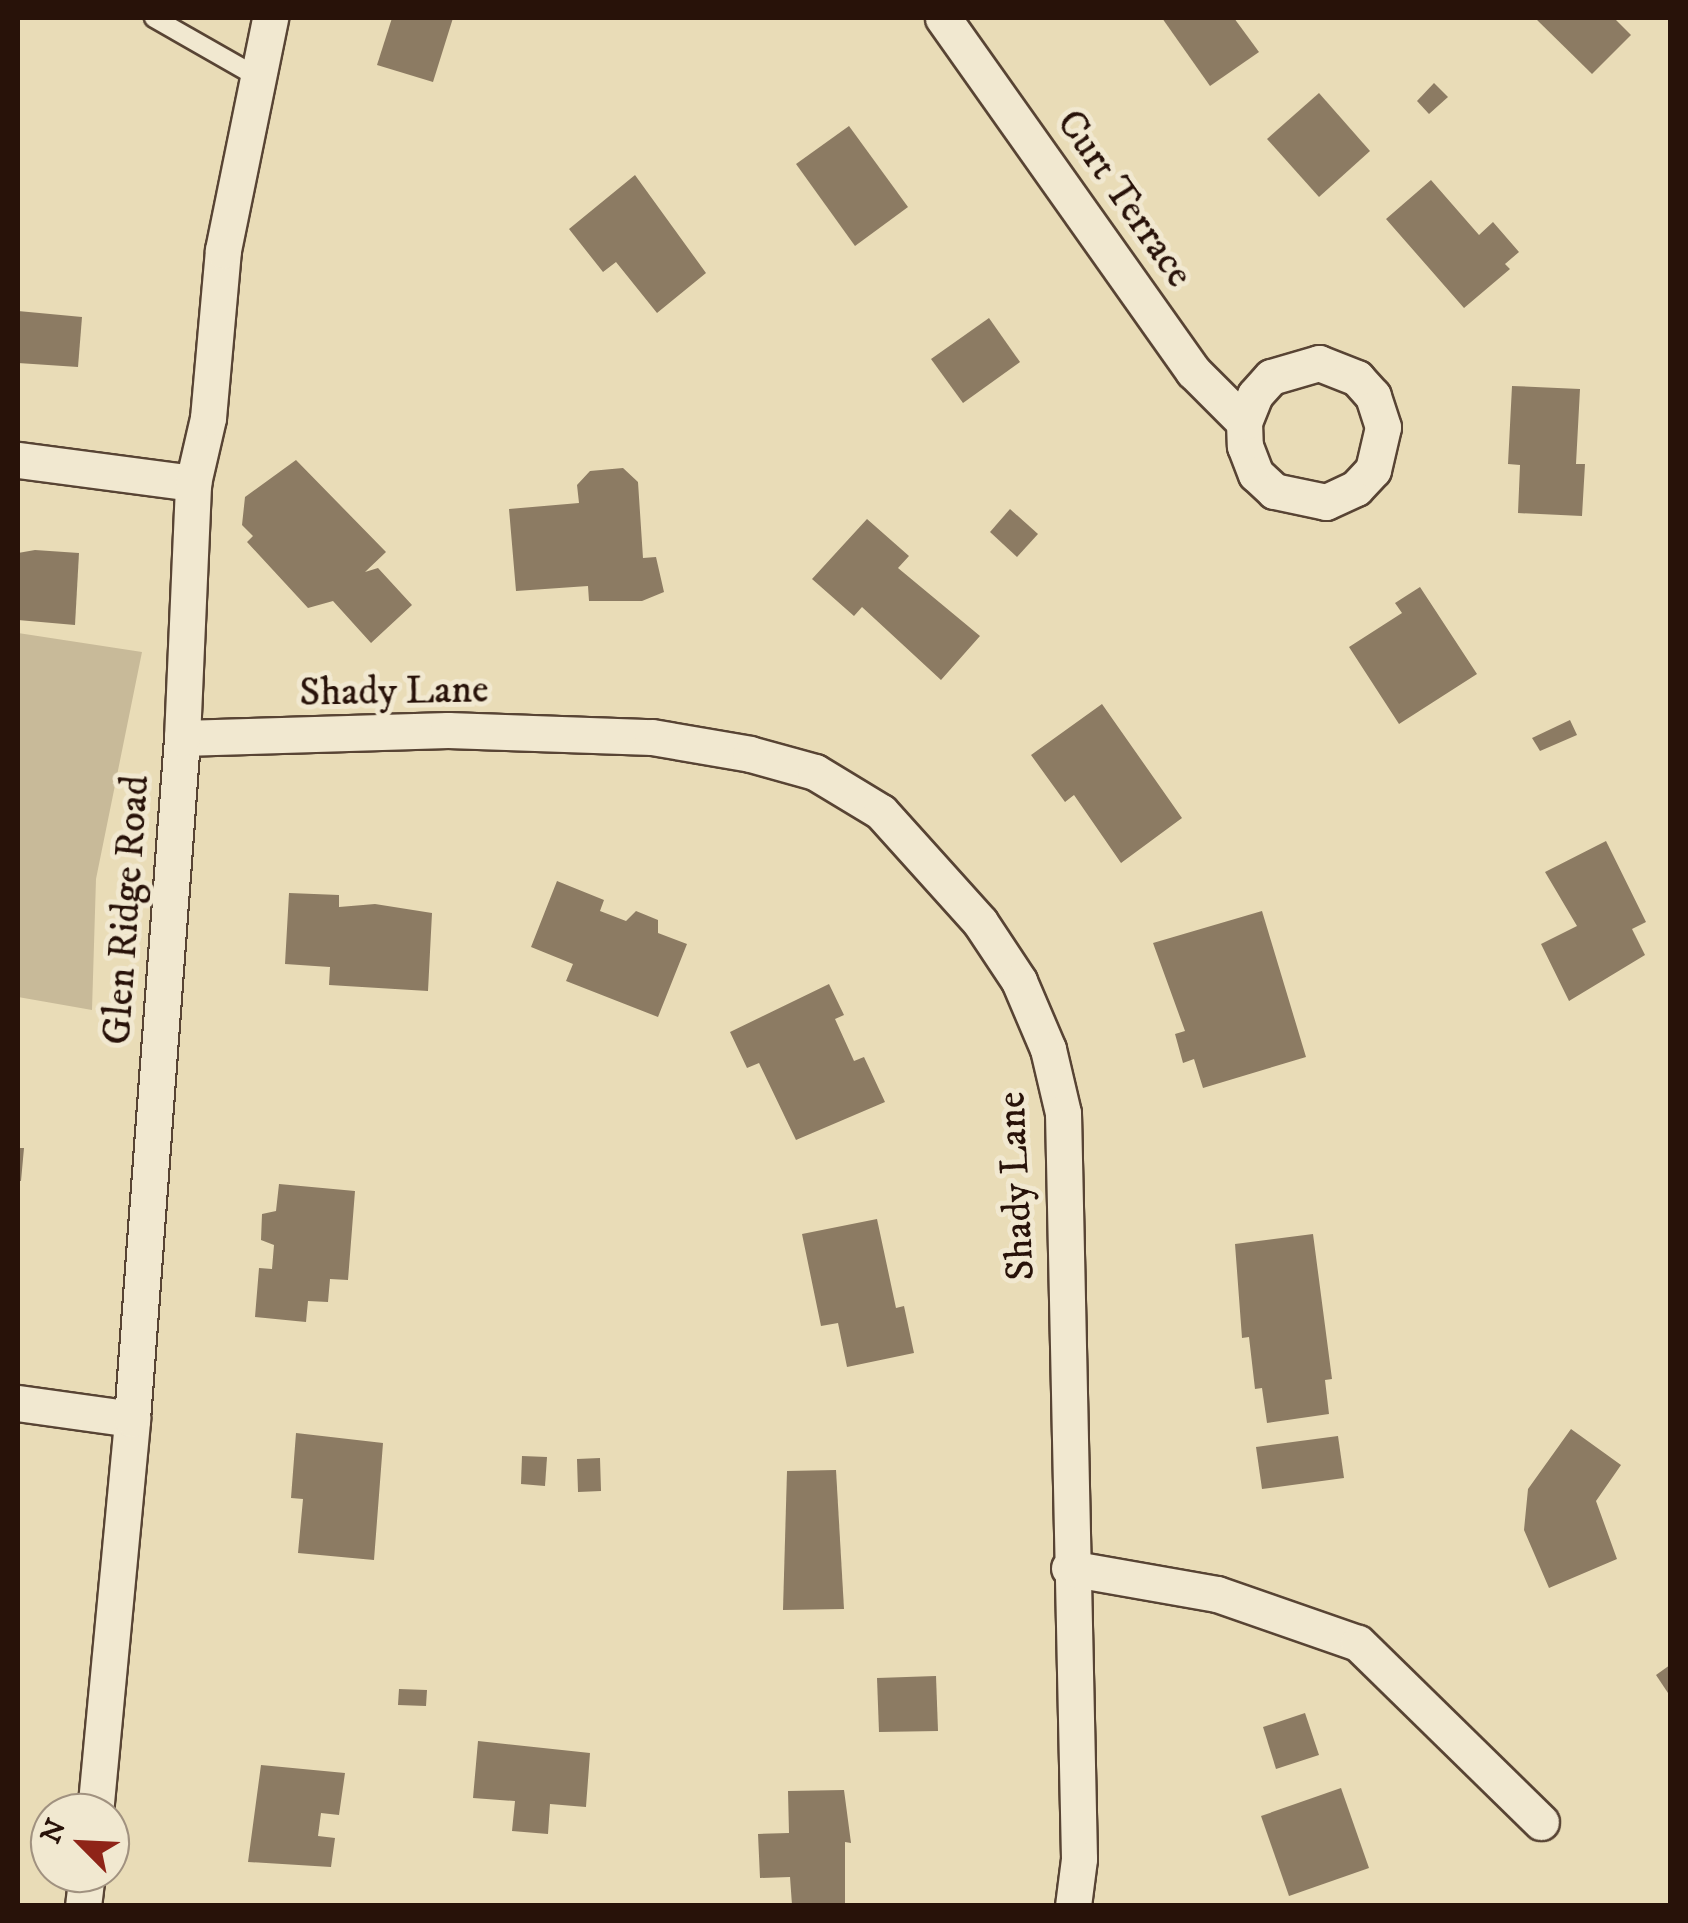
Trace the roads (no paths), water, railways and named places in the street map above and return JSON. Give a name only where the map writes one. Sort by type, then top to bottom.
[{"type":"street","name":"Glen Ridge Road","points":[[98,1793],[132,1420],[182,738],[193,483],[208,418],[223,250],[270,18]]},
{"type":"street","name":"Curt Terrace","points":[[944,18],[1193,372],[1244,422]]},
{"type":"street","points":[[18,460],[193,483]]},
{"type":"street","name":"Shady Lane","points":[[182,738],[448,730],[652,737],[816,772],[881,812],[980,922],[1020,981],[1048,1049],[1063,1113],[1069,1568],[1078,1859],[1073,1906]]},
{"type":"street","points":[[18,1403],[132,1420]]},
{"type":"street","points":[[1069,1568],[1216,1594],[1358,1643],[1540,1822]]},
{"type":"lane","points":[[154,18],[259,78]]}]
